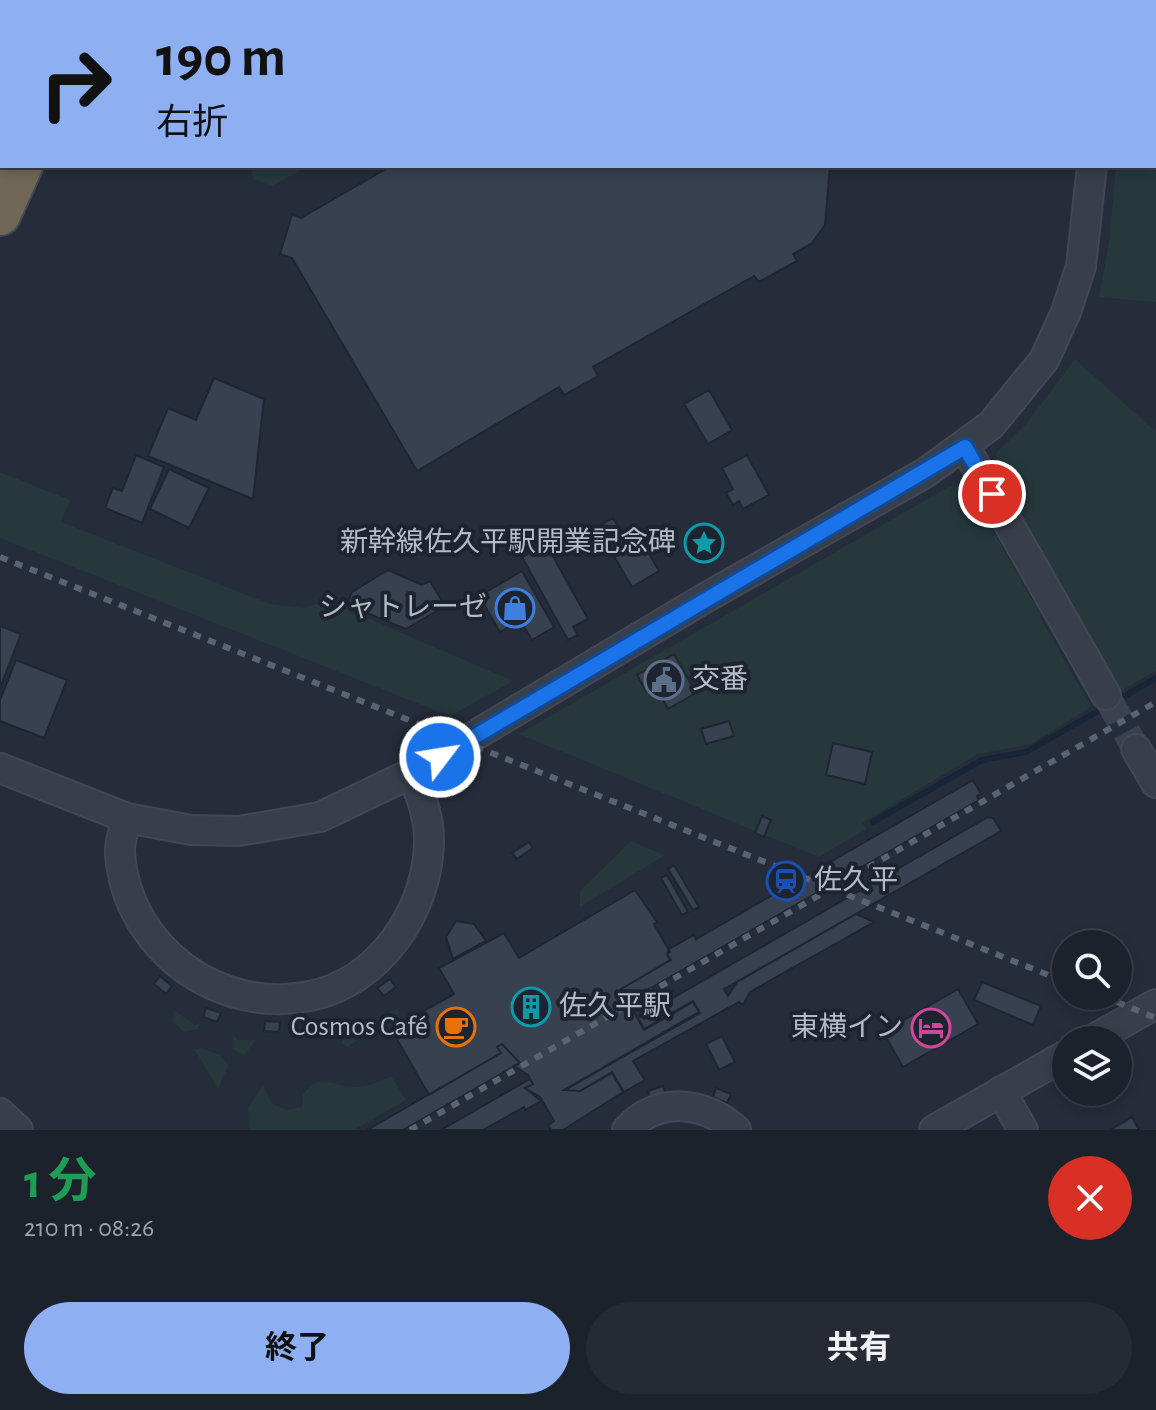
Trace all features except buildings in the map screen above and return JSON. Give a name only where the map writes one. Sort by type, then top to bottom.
[{"type":"highway","points":[[0,215],[21,168]]},
{"type":"street","points":[[0,768],[127,818],[191,830],[239,831],[320,817],[412,773],[965,447],[1015,398],[1044,360],[1057,333],[1081,266],[1092,168]]},
{"type":"street","points":[[965,447],[1106,695]]},
{"type":"street","points":[[1136,749],[1156,783]]},
{"type":"street","points":[[127,818],[120,852],[129,897],[142,926],[167,956],[202,981],[244,995],[275,999],[308,997],[327,992],[365,969],[389,949],[413,910],[424,882],[429,842],[428,822],[412,773]]},
{"type":"street","points":[[1117,1026],[1156,1004]]},
{"type":"street","points":[[934,1130],[1052,1063]]},
{"type":"street","points":[[1001,1091],[1023,1130]]},
{"type":"street","points":[[627,1130],[660,1109],[690,1105],[719,1116],[736,1130]]},
{"type":"street","points":[[0,1113],[18,1130]]},
{"type":"shaded area","points":[[251,168],[304,168],[272,186],[253,179]]},
{"type":"shaded area","points":[[1116,168],[1156,168],[1156,302],[1099,297],[1109,243]]},
{"type":"shaded area","points":[[1075,359],[1156,432],[1156,671],[1119,692],[1055,579],[1040,617],[1091,707],[1031,744],[978,754],[862,823],[866,829],[819,857],[519,734],[950,486],[968,486],[1033,602],[1047,563],[994,466],[997,452],[1026,424]]},
{"type":"shaded area","points":[[0,472],[70,500],[61,522],[270,604],[304,608],[328,601],[513,681],[450,716],[0,538]]},
{"type":"shaded area","points":[[631,841],[665,855],[580,907],[580,891]]},
{"type":"shaded area","points":[[397,1009],[400,1013],[347,1047],[342,1043],[350,1023],[368,1022]]},
{"type":"shaded area","points":[[174,1010],[195,1025],[200,1023],[198,1029],[184,1032],[173,1022]]},
{"type":"shaded area","points":[[233,1035],[238,1040],[256,1040],[244,1055],[232,1049]]},
{"type":"shaded area","points":[[200,1048],[220,1055],[228,1066],[218,1089],[195,1050]]},
{"type":"shaded area","points":[[391,1076],[406,1100],[354,1130],[249,1130],[248,1108],[263,1086],[272,1104],[287,1110],[302,1107],[303,1094],[316,1083],[360,1087]]},
{"type":"waterway","points":[[873,822],[982,760],[1026,752],[1156,678]]},
{"type":"tunnel","points":[[1106,695],[1136,749]]},
{"type":"railway","points":[[0,557],[1052,976]]},
{"type":"railway","points":[[410,1130],[1156,702]]},
{"type":"railway","points":[[1132,1008],[1156,1018]]},
{"type":"place","name":"新幹線佐久平駅開業記念碑","points":[[704,543]]},
{"type":"place","name":"シャトレーゼ","points":[[515,608]]},
{"type":"place","name":"交番","points":[[664,680]]},
{"type":"place","name":"佐久平","points":[[786,881]]},
{"type":"place","name":"佐久平駅","points":[[531,1007]]},
{"type":"place","name":"Cosmos Café","points":[[456,1027]]},
{"type":"place","name":"東横イン","points":[[931,1028]]},
{"type":"route","points":[[440,757],[965,447],[992,494]]}]
